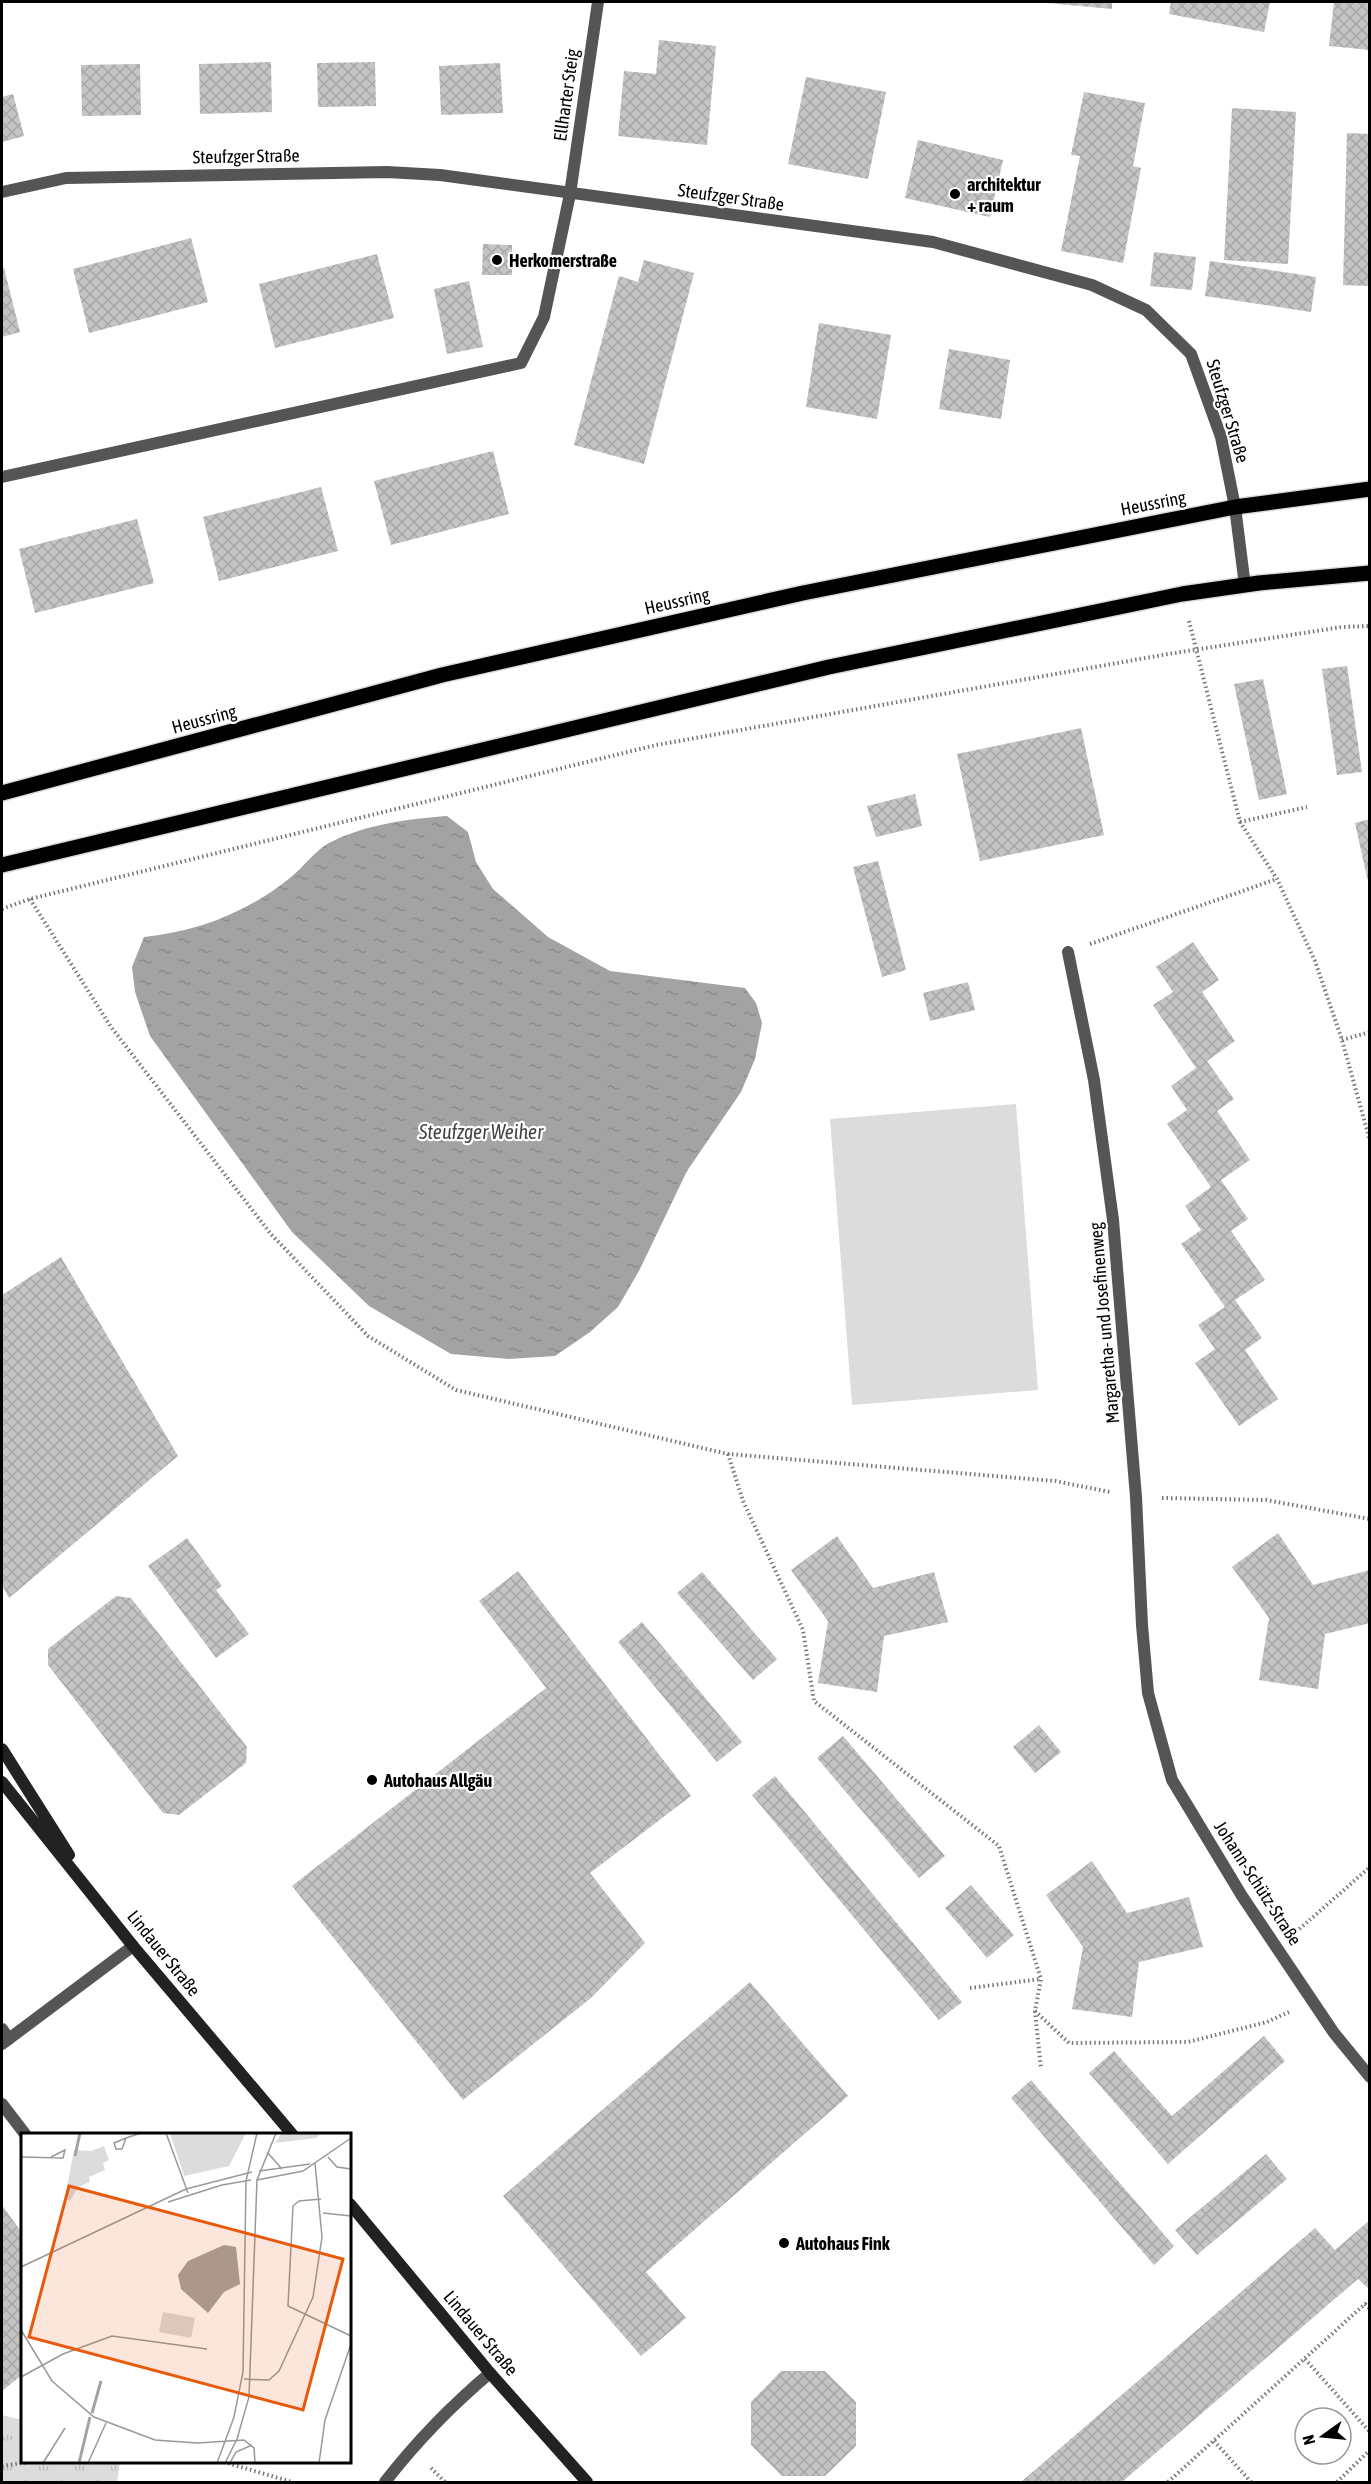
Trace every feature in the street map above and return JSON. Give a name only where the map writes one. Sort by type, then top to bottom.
[{"type":"main road","name":"Heussring","points":[[2,793],[454,672],[803,593],[1235,507],[1370,489]]},
{"type":"main road","points":[[2,865],[829,667],[1182,594],[1370,573]]},
{"type":"main road","name":"Lindauer Straße","points":[[2,1749],[101,1904]]},
{"type":"main road","name":"Lindauer Straße","points":[[2,1782],[134,1946],[291,2133]]},
{"type":"main road","name":"Lindauer Straße","points":[[351,2205],[490,2373],[587,2482]]},
{"type":"street","name":"Ellharter Steig","points":[[570,194],[598,2]]},
{"type":"street","name":"Steufzger Straße","points":[[2,192],[66,178],[387,172],[440,175],[933,242],[1092,285],[1146,310],[1191,354],[1221,437],[1235,507],[1245,586]]},
{"type":"street","points":[[2,477],[521,363],[544,317],[570,194]]},
{"type":"street","name":"Margaretha- und Josefinenweg","points":[[1068,952],[1094,1080],[1113,1220],[1136,1497],[1148,1694]]},
{"type":"street","name":"Johann-Schütz-Straße","points":[[1148,1694],[1172,1780],[1242,1896],[1334,2033],[1370,2077]]},
{"type":"street","points":[[4,2038],[134,1946]]},
{"type":"street","points":[[2,2104],[24,2133]]},
{"type":"street","points":[[385,2482],[412,2447],[490,2373]]},
{"type":"path","points":[[1182,594],[1240,822],[1277,879],[1315,961],[1342,1040],[1370,1141]]},
{"type":"path","points":[[2,909],[30,899],[656,745],[1342,627],[1370,626]]},
{"type":"path","points":[[1240,822],[1307,807]]},
{"type":"path","points":[[1068,952],[1277,879]]},
{"type":"path","points":[[30,899],[111,1027],[270,1233],[368,1336],[456,1390],[728,1454],[1055,1481],[1136,1497],[1266,1500],[1370,1519]]},
{"type":"path","points":[[1342,1040],[1370,1032]]},
{"type":"path","points":[[728,1454],[743,1501],[803,1630],[814,1701],[999,1846],[1041,1979],[1035,2011],[1041,2069]]},
{"type":"path","points":[[1278,1948],[1370,1867]]},
{"type":"path","points":[[970,1988],[1041,1979]]},
{"type":"path","points":[[1035,2011],[1069,2043],[1188,2042],[1267,2022],[1312,2000]]},
{"type":"path","points":[[1168,2482],[1365,2304],[1370,2309]]},
{"type":"path","points":[[1305,2359],[1370,2432]]},
{"type":"path","points":[[1214,2441],[1251,2482]]},
{"type":"path","points":[[1337,2482],[1370,2450]]},
{"type":"path","points":[[2,2466],[22,2463]]},
{"type":"path","points":[[227,2463],[292,2482]]},
{"type":"green space","points":[[1016,1104],[1038,1390],[852,1405],[830,1119]]},
{"type":"green space","points":[[2,2415],[21,2420],[21,2463],[120,2463],[117,2482],[2,2482]]},
{"type":"water","name":"Steufzger Weiher","points":[[447,816],[468,832],[476,862],[493,889],[548,937],[610,971],[745,988],[756,1003],[762,1023],[755,1059],[741,1092],[687,1171],[639,1271],[618,1307],[590,1332],[555,1356],[509,1359],[451,1354],[369,1306],[292,1232],[150,1036],[135,992],[132,967],[144,937],[203,925],[239,910],[290,878],[326,845],[345,836],[388,823]]},
{"type":"building","points":[[1037,2],[1112,2],[1112,9]]},
{"type":"building","points":[[1171,2],[1270,2],[1264,32],[1169,14]]},
{"type":"building","points":[[1334,2],[1370,2],[1370,50],[1329,46]]},
{"type":"building","points":[[659,40],[716,46],[707,145],[618,136],[624,71],[656,74]]},
{"type":"building","points":[[271,62],[272,112],[200,114],[199,64]]},
{"type":"building","points":[[375,62],[376,106],[318,107],[317,63]]},
{"type":"building","points":[[500,63],[503,113],[441,115],[439,66]]},
{"type":"building","points":[[140,64],[141,115],[82,116],[81,65]]},
{"type":"building","points":[[806,77],[886,92],[868,179],[788,164]]},
{"type":"building","points":[[1084,92],[1145,103],[1133,166],[1141,168],[1123,263],[1061,251],[1080,156],[1071,155]]},
{"type":"building","points":[[13,94],[24,136],[2,142],[2,97]]},
{"type":"building","points":[[1232,108],[1296,112],[1288,264],[1224,260]]},
{"type":"building","points":[[1347,133],[1370,134],[1370,286],[1343,285]]},
{"type":"building","points":[[918,140],[1003,160],[990,217],[905,198]]},
{"type":"building","points":[[191,238],[208,302],[89,333],[73,269]]},
{"type":"building","name":"Herkomerstraße","points":[[483,244],[512,245],[512,275],[482,275]]},
{"type":"building","points":[[1154,252],[1196,257],[1192,290],[1150,286]]},
{"type":"building","points":[[377,254],[394,318],[275,348],[259,284]]},
{"type":"building","points":[[644,260],[694,273],[644,464],[574,445],[619,276],[638,282]]},
{"type":"building","points":[[1210,261],[1316,277],[1311,312],[1205,296]]},
{"type":"building","points":[[2,268],[4,268],[20,332],[2,337]]},
{"type":"building","points":[[469,281],[483,347],[447,354],[434,289]]},
{"type":"building","points":[[819,323],[891,335],[877,419],[806,407]]},
{"type":"building","points":[[949,349],[1010,360],[1001,419],[939,409]]},
{"type":"building","points":[[493,451],[509,514],[391,545],[374,481]]},
{"type":"building","points":[[321,487],[338,551],[219,581],[203,517]]},
{"type":"building","points":[[137,519],[154,583],[35,613],[19,549]]},
{"type":"building","points":[[1347,666],[1362,772],[1337,775],[1322,669]]},
{"type":"building","points":[[1263,679],[1287,794],[1259,800],[1234,684]]},
{"type":"building","points":[[1081,728],[1104,835],[980,861],[957,754]]},
{"type":"building","points":[[915,794],[922,826],[876,837],[867,806]]},
{"type":"building","points":[[1370,819],[1370,886],[1369,886],[1355,823]]},
{"type":"building","points":[[878,861],[906,970],[882,977],[853,867]]},
{"type":"building","points":[[1193,942],[1219,980],[1202,992],[1235,1041],[1207,1061],[1234,1099],[1217,1111],[1250,1160],[1221,1180],[1248,1219],[1231,1231],[1265,1280],[1235,1300],[1262,1338],[1245,1350],[1278,1399],[1239,1426],[1195,1363],[1215,1349],[1198,1325],[1225,1307],[1181,1244],[1201,1230],[1185,1206],[1211,1187],[1167,1124],[1187,1110],[1171,1086],[1196,1068],[1153,1005],[1173,992],[1156,967]]},
{"type":"building","points":[[968,982],[975,1010],[930,1021],[923,993]]},
{"type":"building","points":[[61,1257],[178,1456],[9,1598],[2,1585],[2,1295]]},
{"type":"building","points":[[1278,1533],[1313,1585],[1370,1570],[1370,1623],[1325,1634],[1318,1689],[1259,1680],[1269,1618],[1232,1567]]},
{"type":"building","points":[[837,1536],[873,1588],[934,1572],[948,1622],[884,1636],[877,1692],[818,1683],[828,1621],[791,1570]]},
{"type":"building","points":[[187,1538],[222,1586],[216,1590],[249,1634],[216,1658],[148,1566]]},
{"type":"building","points":[[518,1571],[691,1796],[590,1873],[645,1943],[591,1998],[463,2100],[292,1886],[546,1688],[479,1601]]},
{"type":"building","points":[[702,1572],[777,1659],[753,1680],[677,1593]]},
{"type":"building","points":[[116,1596],[131,1598],[247,1747],[246,1763],[179,1815],[163,1813],[48,1665],[48,1649]]},
{"type":"building","points":[[642,1622],[742,1742],[717,1762],[618,1642]]},
{"type":"building","points":[[1039,1725],[1061,1752],[1035,1773],[1013,1747]]},
{"type":"building","points":[[843,1736],[945,1856],[919,1878],[817,1758]]},
{"type":"building","points":[[775,1776],[962,2002],[939,2020],[752,1795]]},
{"type":"building","points":[[1092,1861],[1127,1913],[1189,1897],[1203,1947],[1139,1962],[1132,2017],[1072,2009],[1083,1947],[1046,1895]]},
{"type":"building","points":[[971,1885],[1014,1935],[987,1958],[945,1908]]},
{"type":"building","points":[[750,1982],[848,2096],[646,2272],[686,2318],[641,2356],[503,2196]]},
{"type":"building","points":[[1264,2036],[1285,2061],[1168,2164],[1089,2073],[1114,2051],[1172,2116]]},
{"type":"building","points":[[1031,2080],[1174,2246],[1154,2265],[1011,2098]]},
{"type":"building","points":[[1266,2154],[1287,2179],[1197,2255],[1175,2230]]},
{"type":"building","points":[[2,2205],[21,2232],[21,2376],[2,2391]]},
{"type":"building","points":[[1370,2220],[1370,2290],[1358,2279],[1122,2482],[1021,2482],[1315,2228],[1335,2250]]},
{"type":"building","points":[[781,2371],[825,2371],[856,2402],[856,2446],[825,2476],[782,2476],[751,2445],[751,2402]]},
{"type":"place","name":"architektur + raum","points":[[955,194]]},
{"type":"place","name":"Herkomerstraße","points":[[497,260]]},
{"type":"place","name":"Autohaus Allgäu","points":[[372,1780]]},
{"type":"place","name":"Autohaus Fink","points":[[784,2243]]}]
